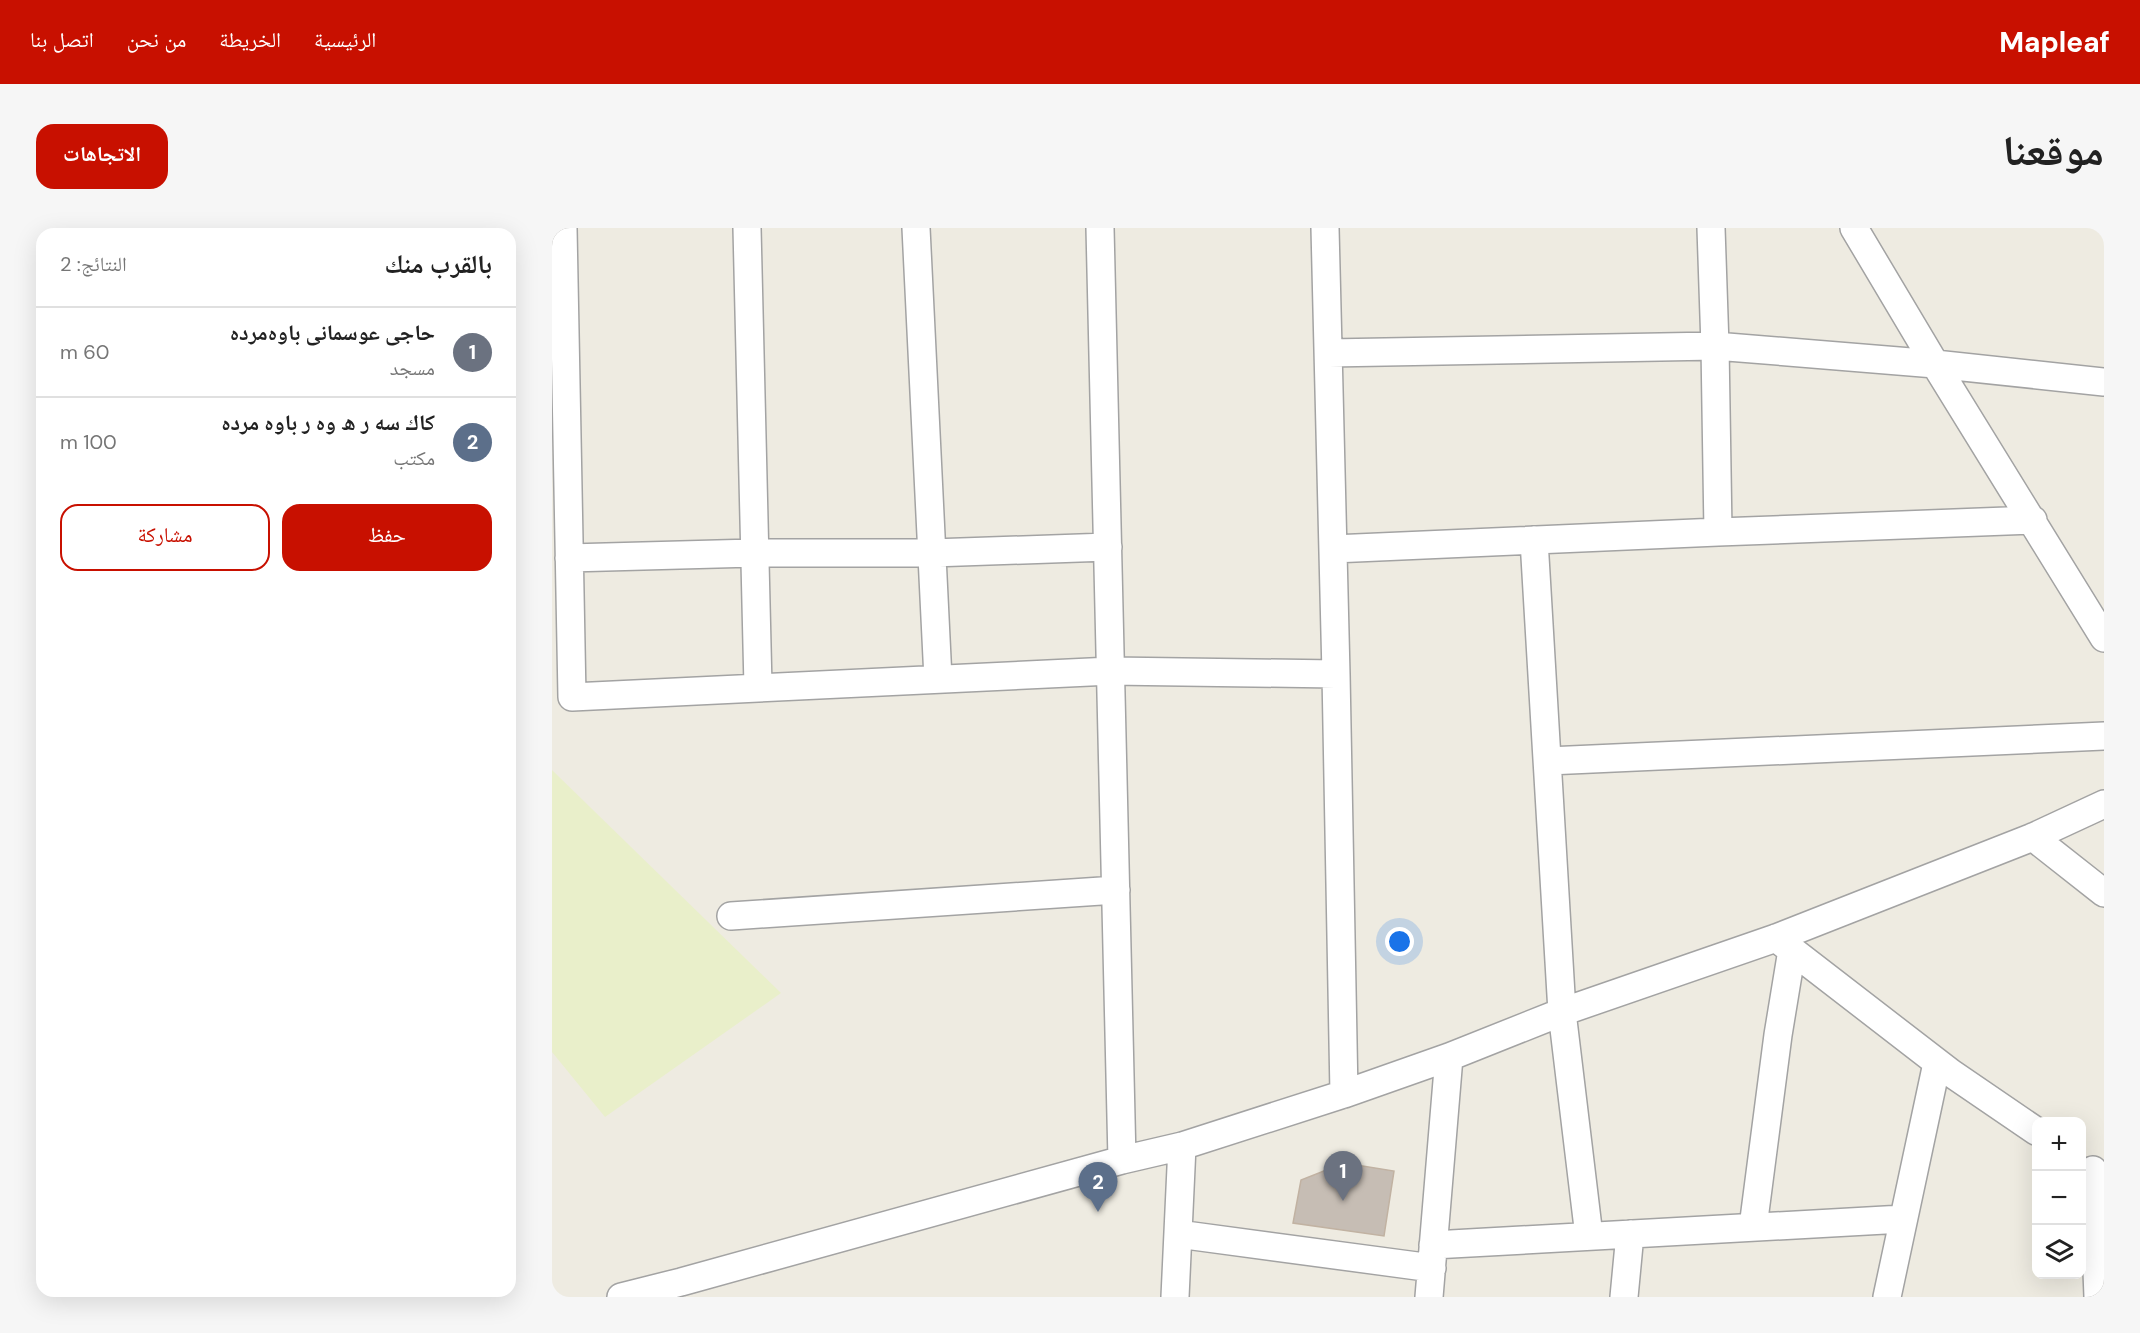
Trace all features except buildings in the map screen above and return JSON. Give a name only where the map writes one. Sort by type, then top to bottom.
[{"type":"street","points":[[563,228],[558,351],[569,558],[572,697],[1110,671],[1336,674]]},
{"type":"street","points":[[747,228],[758,687]]},
{"type":"street","points":[[916,228],[938,679]]},
{"type":"street","points":[[1100,228],[1122,1160]]},
{"type":"street","points":[[1325,228],[1344,1094]]},
{"type":"street","points":[[1711,228],[1718,532]]},
{"type":"street","points":[[1854,228],[2104,638]]},
{"type":"street","points":[[1329,352],[1715,346],[1935,364],[2104,382]]},
{"type":"street","points":[[1333,549],[2033,520]]},
{"type":"street","points":[[1534,540],[1562,1011],[1589,1236]]},
{"type":"street","points":[[569,558],[754,553],[932,553],[1108,547]]},
{"type":"street","points":[[1548,761],[2104,736]]},
{"type":"street","points":[[621,1297],[691,1290],[1122,1160],[1182,1146],[1344,1094],[1449,1057],[1562,1011],[1784,944],[2104,804]]},
{"type":"street","points":[[2033,837],[2104,893]]},
{"type":"street","points":[[731,916],[1116,890]]},
{"type":"street","points":[[1784,944],[1937,1063],[2032,1128]]},
{"type":"street","points":[[1753,1227],[1778,1035],[1784,944]]},
{"type":"street","points":[[1430,1297],[1449,1057]]},
{"type":"street","points":[[1887,1297],[1937,1063]]},
{"type":"street","points":[[1175,1297],[1182,1146]]},
{"type":"street","points":[[2093,1170],[2098,1297]]},
{"type":"street","points":[[1178,1234],[1432,1256],[1589,1236],[1903,1219]]},
{"type":"street","points":[[1624,1297],[1630,1234]]},
{"type":"green space","points":[[552,770],[781,993],[605,1117],[552,1052]]},
{"type":"place","name":"حاجی عوسمانی باوەمردە","points":[[1343,1201]]},
{"type":"place","name":"كاك سه ر ه وه ر باوه مرده","points":[[1098,1212]]}]
